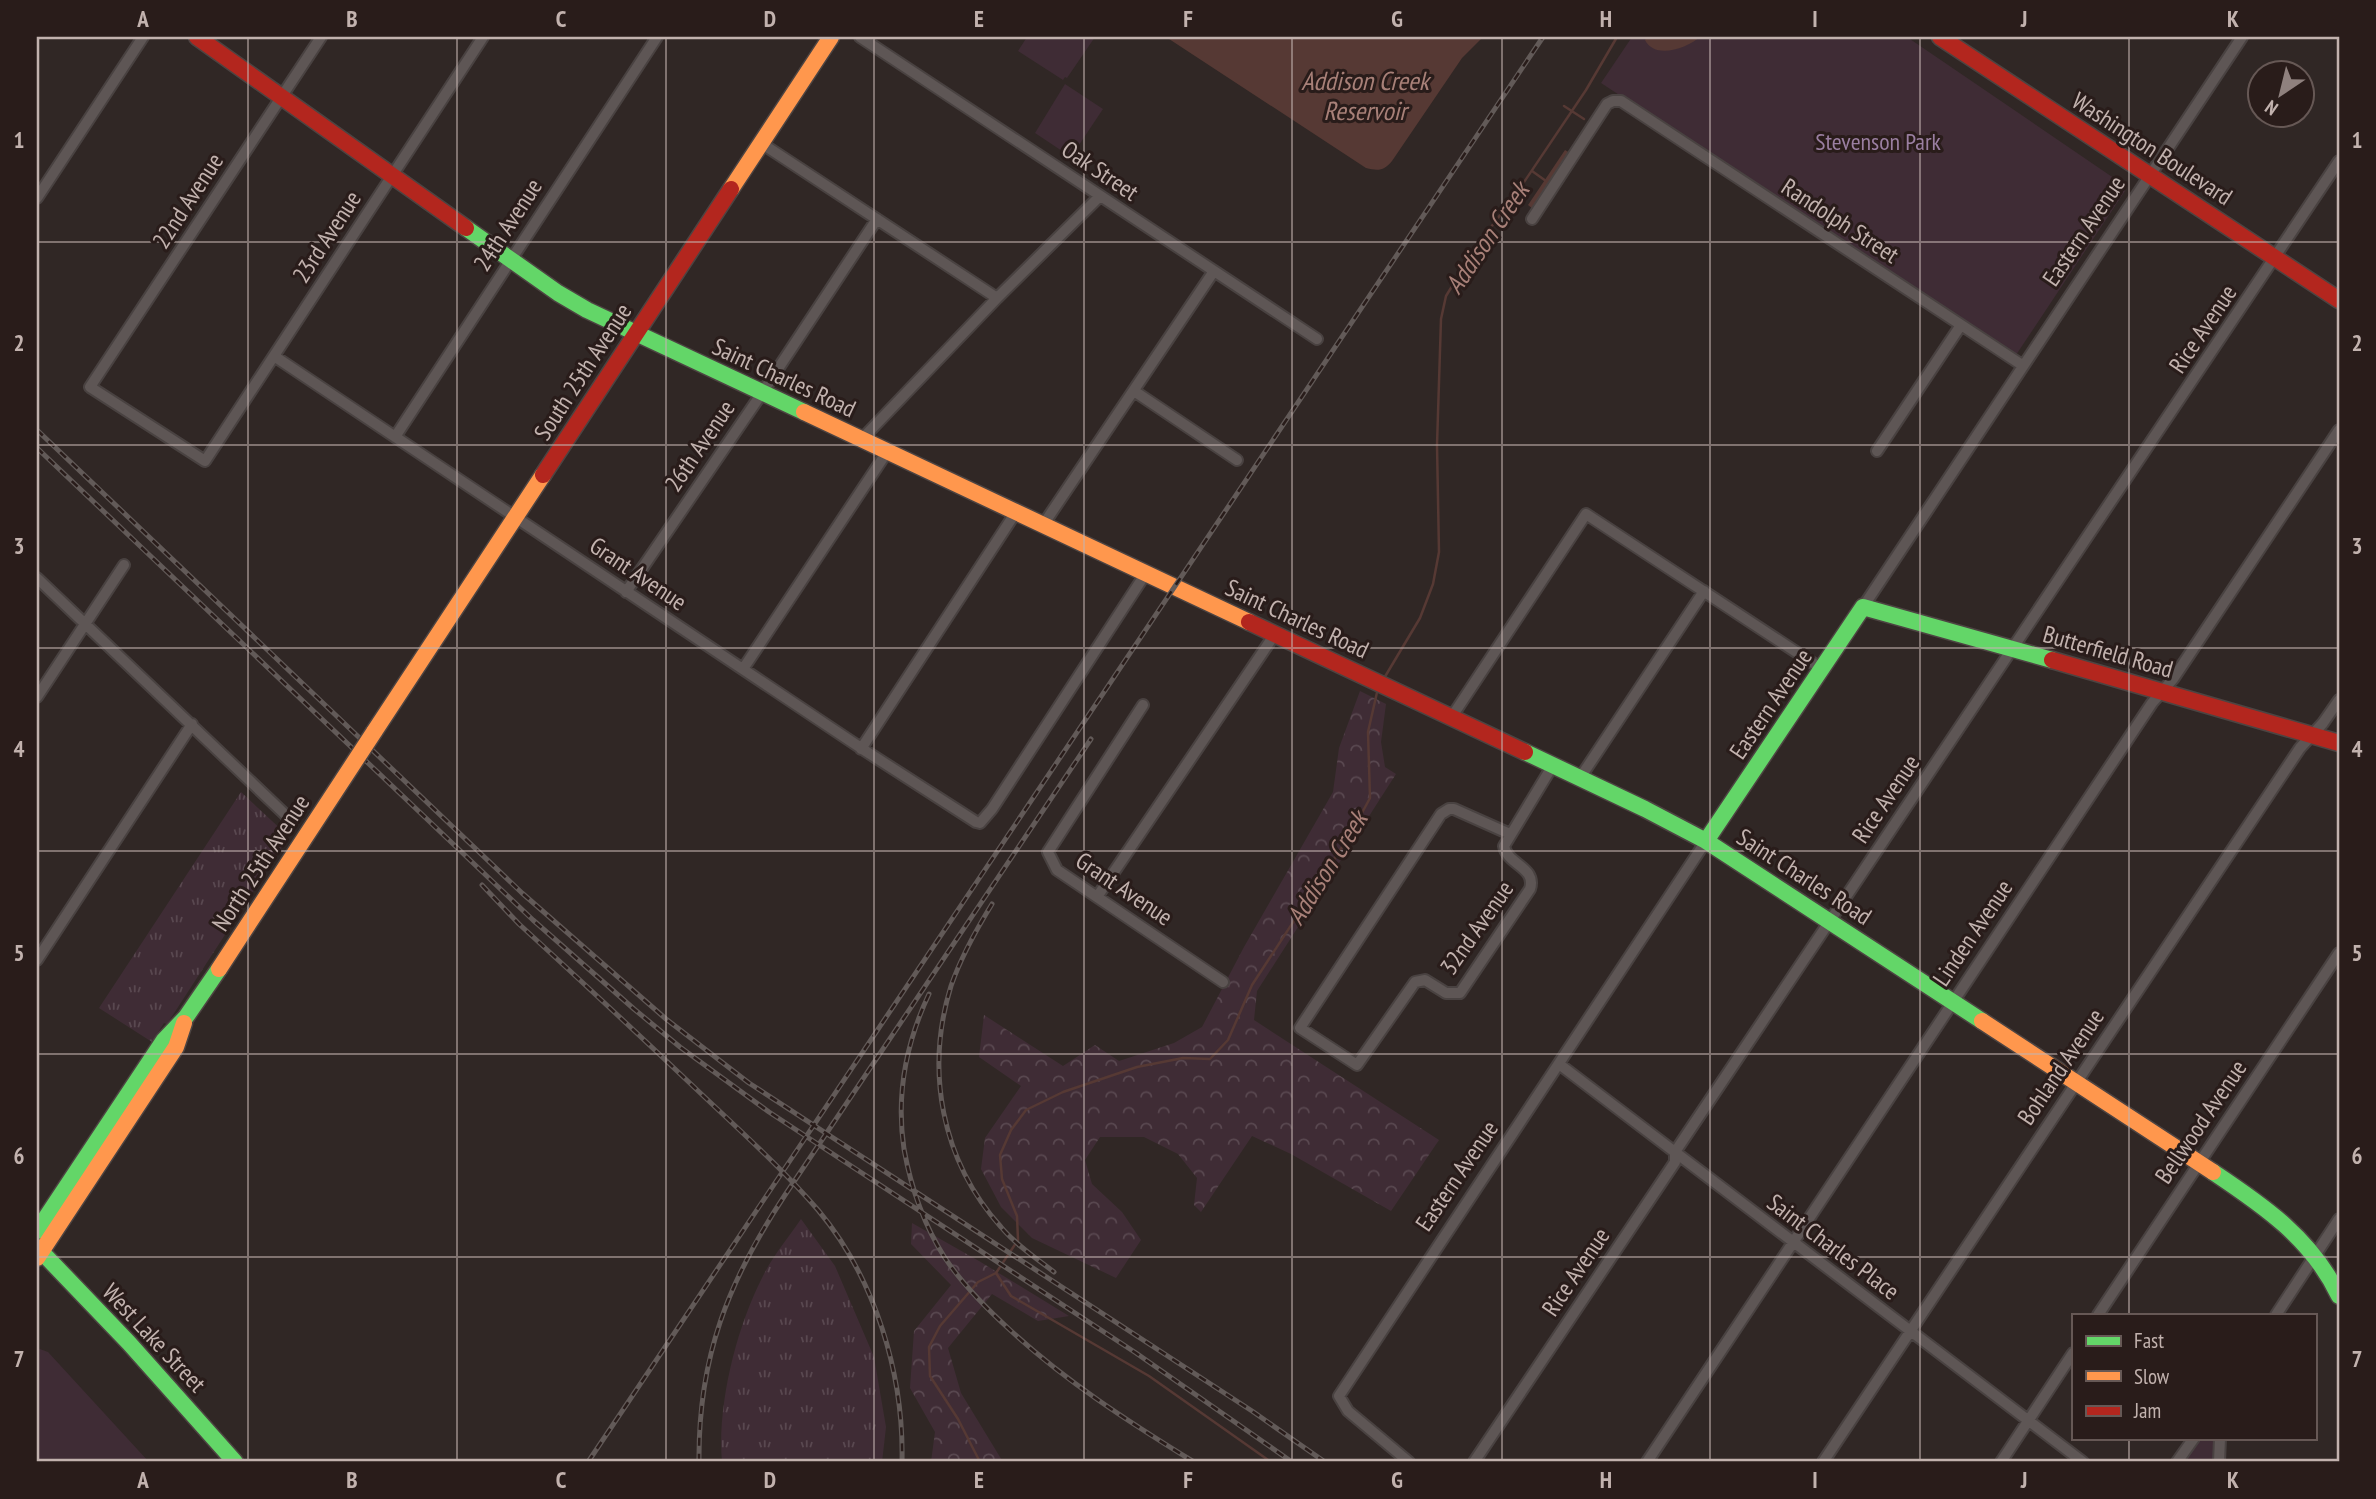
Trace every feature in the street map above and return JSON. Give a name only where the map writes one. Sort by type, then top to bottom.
[{"type":"main road","name":"Saint Charles Road","points":[[197,37],[576,304],[1679,825],[2077,1082],[2280,1218],[2315,1255],[2338,1288]]},
{"type":"main road","name":"South 25th Avenue","points":[[374,732],[831,37]]},
{"type":"main road","name":"Washington Boulevard","points":[[1940,37],[2339,300]]},
{"type":"main road","name":"Butterfield Road","points":[[1863,607],[2163,691],[2339,744]]},
{"type":"main road","name":"Eastern Avenue","points":[[1706,841],[1863,607]]},
{"type":"main road","name":"North 25th Avenue","points":[[37,1231],[164,1040],[186,1017],[219,969],[374,732]]},
{"type":"main road","name":"North 25th Avenue","points":[[38,1252],[176,1047],[186,1017]]},
{"type":"main road","name":"West Lake Street","points":[[38,1252],[138,1353],[235,1462]]},
{"type":"street","points":[[37,198],[143,37]]},
{"type":"street","name":"22nd Avenue","points":[[205,461],[90,387],[321,37]]},
{"type":"street","name":"23rd Avenue","points":[[205,461],[483,37]]},
{"type":"street","name":"24th Avenue","points":[[395,437],[657,37]]},
{"type":"street","name":"Oak Street","points":[[860,37],[1317,339]]},
{"type":"street","name":"Eastern Avenue","points":[[1863,607],[2242,37]]},
{"type":"street","name":"Randolph Street","points":[[1532,219],[1607,104],[1620,102],[2022,365]]},
{"type":"street","points":[[761,143],[997,298]]},
{"type":"street","name":"Rice Avenue","points":[[1474,1462],[1675,1162],[1675,1152],[1829,920],[2339,161]]},
{"type":"street","points":[[861,440],[997,298],[1100,196]]},
{"type":"street","name":"26th Avenue","points":[[626,592],[877,219]]},
{"type":"street","points":[[1043,525],[1214,271]]},
{"type":"street","points":[[1877,452],[1961,325]]},
{"type":"street","name":"Grant Avenue","points":[[274,356],[861,749],[970,820],[980,823],[1000,797],[1146,573]]},
{"type":"street","points":[[1133,391],[1237,460]]},
{"type":"street","name":"Linden Avenue","points":[[1647,1462],[1794,1244],[1952,1001],[2145,714],[2174,679],[2339,430]]},
{"type":"street","points":[[743,668],[887,452]]},
{"type":"street","points":[[861,749],[1016,512]]},
{"type":"street","points":[[1451,718],[1586,514],[1822,669]]},
{"type":"street","points":[[37,697],[124,565]]},
{"type":"street","points":[[37,578],[292,821]]},
{"type":"street","points":[[1580,778],[1704,591]]},
{"type":"street","points":[[1097,897],[1275,634]]},
{"type":"street","name":"Bohland Avenue","points":[[1823,1462],[2300,748],[2339,700]]},
{"type":"street","name":"Grant Avenue","points":[[1143,705],[1048,852],[1057,870],[1223,982]]},
{"type":"street","points":[[37,960],[192,724]]},
{"type":"street","points":[[1510,834],[1553,765]]},
{"type":"street","name":"32nd Avenue","points":[[1454,809],[1510,834],[1504,849],[1508,856],[1530,875],[1532,884],[1460,993],[1446,993],[1424,980],[1415,982],[1357,1065],[1300,1028],[1441,814],[1454,809]]},
{"type":"street","name":"Eastern Avenue","points":[[1409,1462],[1348,1411],[1339,1396],[1706,841]]},
{"type":"street","name":"Bellwood Avenue","points":[[2099,1314],[2339,953]]},
{"type":"street","name":"Saint Charles Place","points":[[1559,1065],[2083,1462]]},
{"type":"street","points":[[2277,1314],[2339,1219]]},
{"type":"street","points":[[2001,1462],[2072,1355]]},
{"type":"street","points":[[2177,1462],[2193,1440]]},
{"type":"street","points":[[2219,1462],[2220,1440]]},
{"type":"green space","points":[[1027,37],[1095,37],[1063,80],[1018,51]]},
{"type":"green space","name":"Stevenson Park","points":[[1632,37],[1907,37],[2124,185],[2125,191],[2016,355],[1601,83]]},
{"type":"green space","points":[[1065,84],[1103,109],[1071,157],[1035,133]]},
{"type":"green space","points":[[1360,691],[1386,704],[1381,742],[1385,767],[1396,774],[1257,991],[1254,1020],[1439,1140],[1391,1211],[1291,1154],[1252,1136],[1201,1212],[1194,1205],[1197,1178],[1178,1154],[1144,1137],[1100,1137],[1085,1160],[1092,1184],[1122,1212],[1141,1240],[1116,1278],[1032,1238],[1001,1207],[981,1169],[985,1138],[1021,1086],[979,1057],[984,1015],[1063,1066],[1095,1045],[1119,1061],[1174,1043],[1202,1027],[1244,947],[1333,792],[1339,748]]},
{"type":"green space","points":[[241,792],[286,834],[282,847],[167,1024],[164,1023],[152,1042],[99,1008]]},
{"type":"green space","points":[[801,1219],[835,1266],[874,1357],[886,1427],[882,1462],[722,1462],[722,1417],[730,1368],[744,1320],[766,1270]]},
{"type":"green space","points":[[912,1223],[1069,1316],[1038,1321],[992,1294],[948,1348],[961,1393],[1003,1462],[931,1462],[935,1432],[910,1388],[914,1331],[951,1285],[911,1244]]},
{"type":"green space","points":[[37,1348],[48,1352],[149,1462],[37,1462]]},
{"type":"green space","points":[[2195,1440],[2218,1440],[2217,1462],[2179,1462]]},
{"type":"water","name":"Addison Creek Reservoir","points":[[1166,37],[1483,37],[1462,58],[1392,161],[1377,170],[1366,168]]},
{"type":"water","points":[[1647,37],[1700,37],[1680,48],[1663,51],[1650,46],[1645,40]]},
{"type":"water","points":[[1565,150],[1570,153],[1533,209],[1528,205]]},
{"type":"waterway","name":"Addison Creek","points":[[1383,680],[1420,618],[1433,584],[1439,552],[1437,445],[1441,319],[1446,296],[1476,247],[1516,194],[1586,90],[1617,37]]},
{"type":"waterway","name":"Addison Creek","points":[[1564,106],[1584,119]]},
{"type":"waterway","points":[[1532,171],[1546,181]]},
{"type":"waterway","name":"Addison Creek","points":[[980,1462],[958,1419],[930,1376],[929,1347],[940,1326],[978,1282],[996,1273],[1018,1240],[1017,1216],[1002,1179],[1000,1155],[1011,1130],[1026,1110],[1063,1092],[1137,1067],[1183,1058],[1210,1059],[1228,1040],[1252,985],[1350,835],[1370,798],[1368,732],[1378,688]]},
{"type":"waterway","points":[[996,1273],[1011,1296],[1149,1376],[1271,1462]]},
{"type":"railway","points":[[588,1462],[1543,37]]},
{"type":"railway","points":[[37,430],[522,893],[666,1019],[749,1083],[1252,1411],[1325,1462]]},
{"type":"railway","points":[[37,448],[533,920],[680,1047],[769,1112],[1136,1353],[1292,1462]]},
{"type":"railway","points":[[699,1462],[700,1424],[711,1354],[720,1322],[747,1258],[785,1195],[1091,739]]},
{"type":"railway","points":[[482,885],[519,924],[773,1162],[818,1210],[838,1237],[870,1296],[882,1329],[898,1395],[902,1462]]},
{"type":"railway","points":[[992,904],[959,965],[943,1018],[939,1050],[944,1113],[964,1173],[981,1201],[1013,1240],[1054,1272]]},
{"type":"railway","points":[[929,994],[909,1051],[901,1109],[907,1164],[915,1192],[937,1245],[975,1295],[1030,1348],[1098,1400],[1194,1462]]},
{"type":"traffic: fast","points":[[466,228],[558,293],[587,310],[804,412]]},
{"type":"traffic: fast","points":[[1706,841],[1863,607],[2052,660]]},
{"type":"traffic: fast","points":[[1525,752],[1706,841],[1982,1021]]},
{"type":"traffic: fast","points":[[37,1231],[164,1040],[186,1017],[219,969]]},
{"type":"traffic: fast","points":[[2213,1172],[2285,1225],[2315,1257],[2339,1296]]},
{"type":"traffic: fast","points":[[37,1247],[129,1343],[235,1462]]},
{"type":"traffic: slow","points":[[731,189],[831,37]]},
{"type":"traffic: slow","points":[[804,412],[1249,622]]},
{"type":"traffic: slow","points":[[374,732],[543,475]]},
{"type":"traffic: slow","points":[[219,969],[374,732]]},
{"type":"traffic: slow","points":[[1982,1021],[2213,1172]]},
{"type":"traffic: slow","points":[[37,1258],[176,1047],[184,1023]]},
{"type":"traffic: jam","points":[[197,37],[466,228]]},
{"type":"traffic: jam","points":[[1940,37],[2339,300]]},
{"type":"traffic: jam","points":[[543,475],[731,189]]},
{"type":"traffic: jam","points":[[1249,622],[1525,752]]},
{"type":"traffic: jam","points":[[2052,660],[2339,743]]}]
